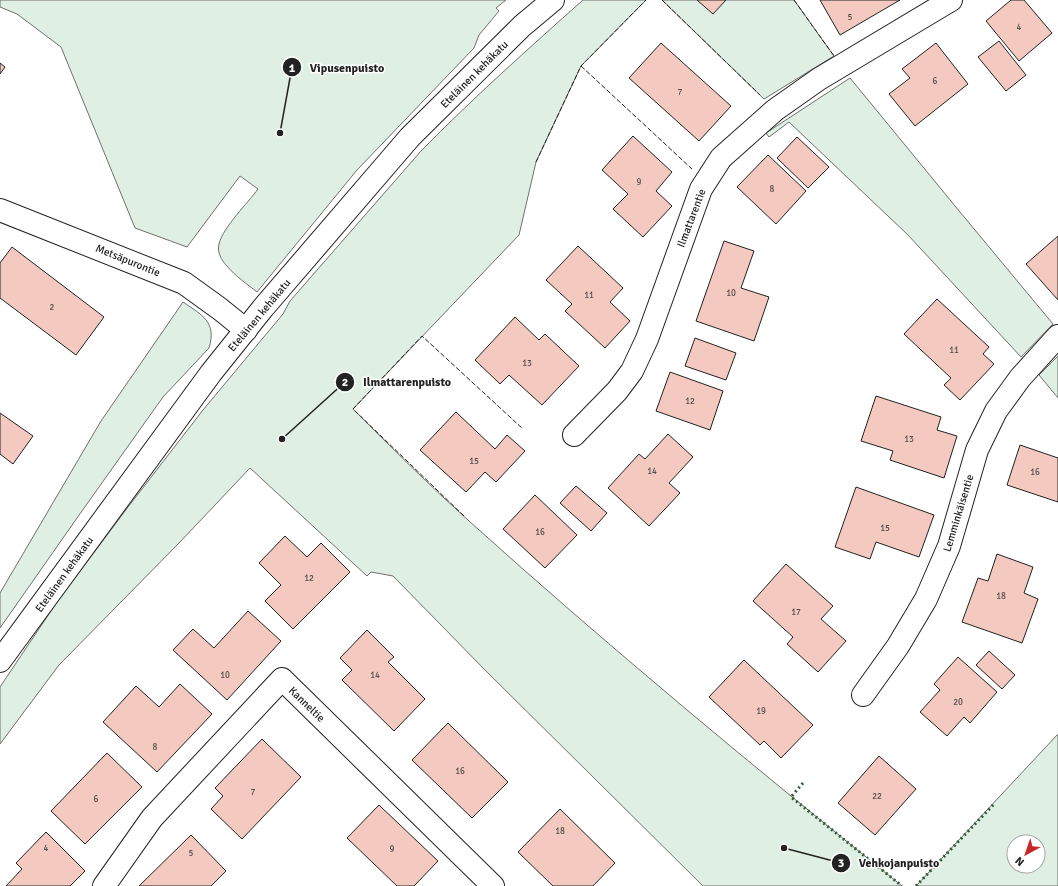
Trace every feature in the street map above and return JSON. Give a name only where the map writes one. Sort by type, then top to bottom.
[{"type":"street","name":"Eteläinen kehäkatu","points":[[0,661],[211,373],[246,330],[410,137],[522,26],[553,0]]},
{"type":"street","name":"Ilmattarentie","points":[[574,435],[617,391],[632,371],[647,339],[701,189],[721,158],[775,110],[819,79],[951,0]]},
{"type":"street","name":"Metsäpurontie","points":[[0,210],[184,283],[246,330]]},
{"type":"street","name":"Lemminkäisentie","points":[[863,695],[898,646],[926,599],[949,546],[977,450],[996,411],[1020,378],[1058,336]]},
{"type":"street","name":"Kanneltie","points":[[104,886],[152,818],[282,680],[493,886]]},
{"type":"green space","points":[[0,0],[506,0],[496,8],[499,11],[479,35],[474,48],[357,170],[257,292],[237,277],[221,259],[219,244],[225,230],[258,189],[240,176],[187,247],[135,228],[61,47],[17,14],[0,7]]},
{"type":"green space","points":[[583,0],[646,0],[581,66],[536,162],[519,235],[353,409],[410,466],[454,507],[575,615],[737,752],[902,886],[703,886],[486,671],[393,576],[371,572],[367,576],[250,468],[180,542],[59,665],[0,744],[0,687],[57,602],[203,410],[283,314],[290,301],[421,151],[521,55]]},
{"type":"green space","points":[[662,0],[794,0],[834,56],[764,99]]},
{"type":"green space","points":[[850,78],[1053,324],[1021,357],[908,235],[789,122],[769,137],[766,133]]},
{"type":"green space","points":[[183,302],[202,315],[209,325],[211,339],[209,348],[163,397],[0,628],[0,593],[101,421]]},
{"type":"green space","points":[[1058,356],[1058,398],[1039,375]]},
{"type":"green space","points":[[1058,734],[1058,886],[916,886]]},
{"type":"building","points":[[697,0],[726,0],[713,14]]},
{"type":"building","points":[[820,0],[900,0],[840,35]]},
{"type":"building","points":[[1011,0],[1024,0],[1052,33],[1019,61],[986,21]]},
{"type":"building","points":[[999,41],[1026,75],[1006,91],[978,57]]},
{"type":"building","points":[[661,43],[731,106],[699,141],[629,78]]},
{"type":"building","points":[[936,43],[968,84],[915,126],[889,94],[910,78],[902,69]]},
{"type":"building","points":[[0,63],[5,67],[0,74]]},
{"type":"building","points":[[633,136],[672,172],[656,191],[672,206],[643,237],[613,209],[628,194],[602,170]]},
{"type":"building","points":[[797,137],[829,167],[808,188],[777,158]]},
{"type":"building","points":[[768,155],[806,191],[776,224],[737,187]]},
{"type":"building","points":[[1058,236],[1058,300],[1026,264]]},
{"type":"building","points":[[724,241],[754,251],[741,288],[769,297],[754,341],[696,321]]},
{"type":"building","points":[[578,246],[623,288],[610,302],[630,321],[605,348],[565,311],[572,304],[546,280]]},
{"type":"building","points":[[12,247],[104,317],[76,355],[0,298],[0,263]]},
{"type":"building","points":[[937,299],[989,347],[983,354],[994,364],[960,400],[944,385],[951,378],[904,334]]},
{"type":"building","points":[[515,317],[539,340],[545,334],[579,366],[542,405],[509,375],[500,384],[475,360]]},
{"type":"building","points":[[695,338],[736,353],[726,380],[685,366]]},
{"type":"building","points":[[670,372],[723,391],[710,430],[656,411]]},
{"type":"building","points":[[876,396],[941,417],[937,430],[957,436],[944,478],[890,460],[893,451],[861,441]]},
{"type":"building","points":[[456,412],[495,449],[507,435],[525,451],[496,482],[485,472],[466,492],[420,450]]},
{"type":"building","points":[[0,413],[33,436],[13,464],[0,454]]},
{"type":"building","points":[[668,434],[693,457],[669,483],[680,493],[649,526],[608,488],[639,454],[645,459]]},
{"type":"building","points":[[1020,445],[1058,458],[1058,502],[1007,485]]},
{"type":"building","points":[[576,486],[607,513],[591,531],[560,503]]},
{"type":"building","points":[[856,487],[934,515],[919,557],[876,542],[870,559],[835,547]]},
{"type":"building","points":[[535,495],[577,535],[545,568],[503,529]]},
{"type":"building","points":[[285,536],[307,557],[321,543],[350,572],[293,629],[265,601],[281,585],[259,563]]},
{"type":"building","points":[[997,554],[1033,567],[1024,593],[1038,599],[1022,643],[962,622],[978,578],[988,581]]},
{"type":"building","points":[[786,564],[833,606],[821,619],[846,641],[818,672],[787,644],[793,637],[753,601]]},
{"type":"building","points":[[248,611],[281,641],[227,700],[173,650],[193,629],[214,648]]},
{"type":"building","points":[[367,630],[394,657],[388,662],[425,699],[394,731],[342,680],[352,670],[340,658]]},
{"type":"building","points":[[989,651],[1015,675],[1002,689],[976,665]]},
{"type":"building","points":[[958,657],[997,692],[970,723],[964,717],[947,736],[920,712],[940,690],[934,684]]},
{"type":"building","points":[[744,660],[813,725],[781,758],[764,741],[760,745],[709,697]]},
{"type":"building","points":[[180,684],[212,714],[157,772],[103,722],[136,686],[159,707]]},
{"type":"building","points":[[448,723],[508,782],[472,818],[412,760]]},
{"type":"building","points":[[262,739],[301,777],[242,839],[211,809],[223,796],[215,788]]},
{"type":"building","points":[[107,753],[142,787],[85,844],[51,811]]},
{"type":"building","points":[[879,756],[916,789],[875,835],[838,803]]},
{"type":"building","points":[[379,805],[438,861],[414,886],[397,886],[347,838]]},
{"type":"building","points":[[560,809],[615,863],[593,886],[553,886],[518,852]]},
{"type":"building","points":[[46,832],[85,871],[70,886],[6,886],[22,869],[16,863]]},
{"type":"building","points":[[191,835],[226,871],[211,886],[139,886]]},
{"type":"hedge","points":[[803,783],[791,797],[902,886]]},
{"type":"hedge","points":[[916,886],[995,803]]},
{"type":"fence","points":[[536,162],[581,66],[646,0]]},
{"type":"fence","points":[[662,0],[760,95]]},
{"type":"fence","points":[[794,0],[834,56]]},
{"type":"fence","points":[[581,66],[692,169]]},
{"type":"fence","points":[[464,516],[353,409],[422,336],[523,429]]},
{"type":"place","name":"Vipusenpuisto","points":[[280,133]]},
{"type":"place","name":"Ilmattarenpuisto","points":[[282,439]]},
{"type":"place","name":"Vehkojanpuisto","points":[[784,848]]}]
